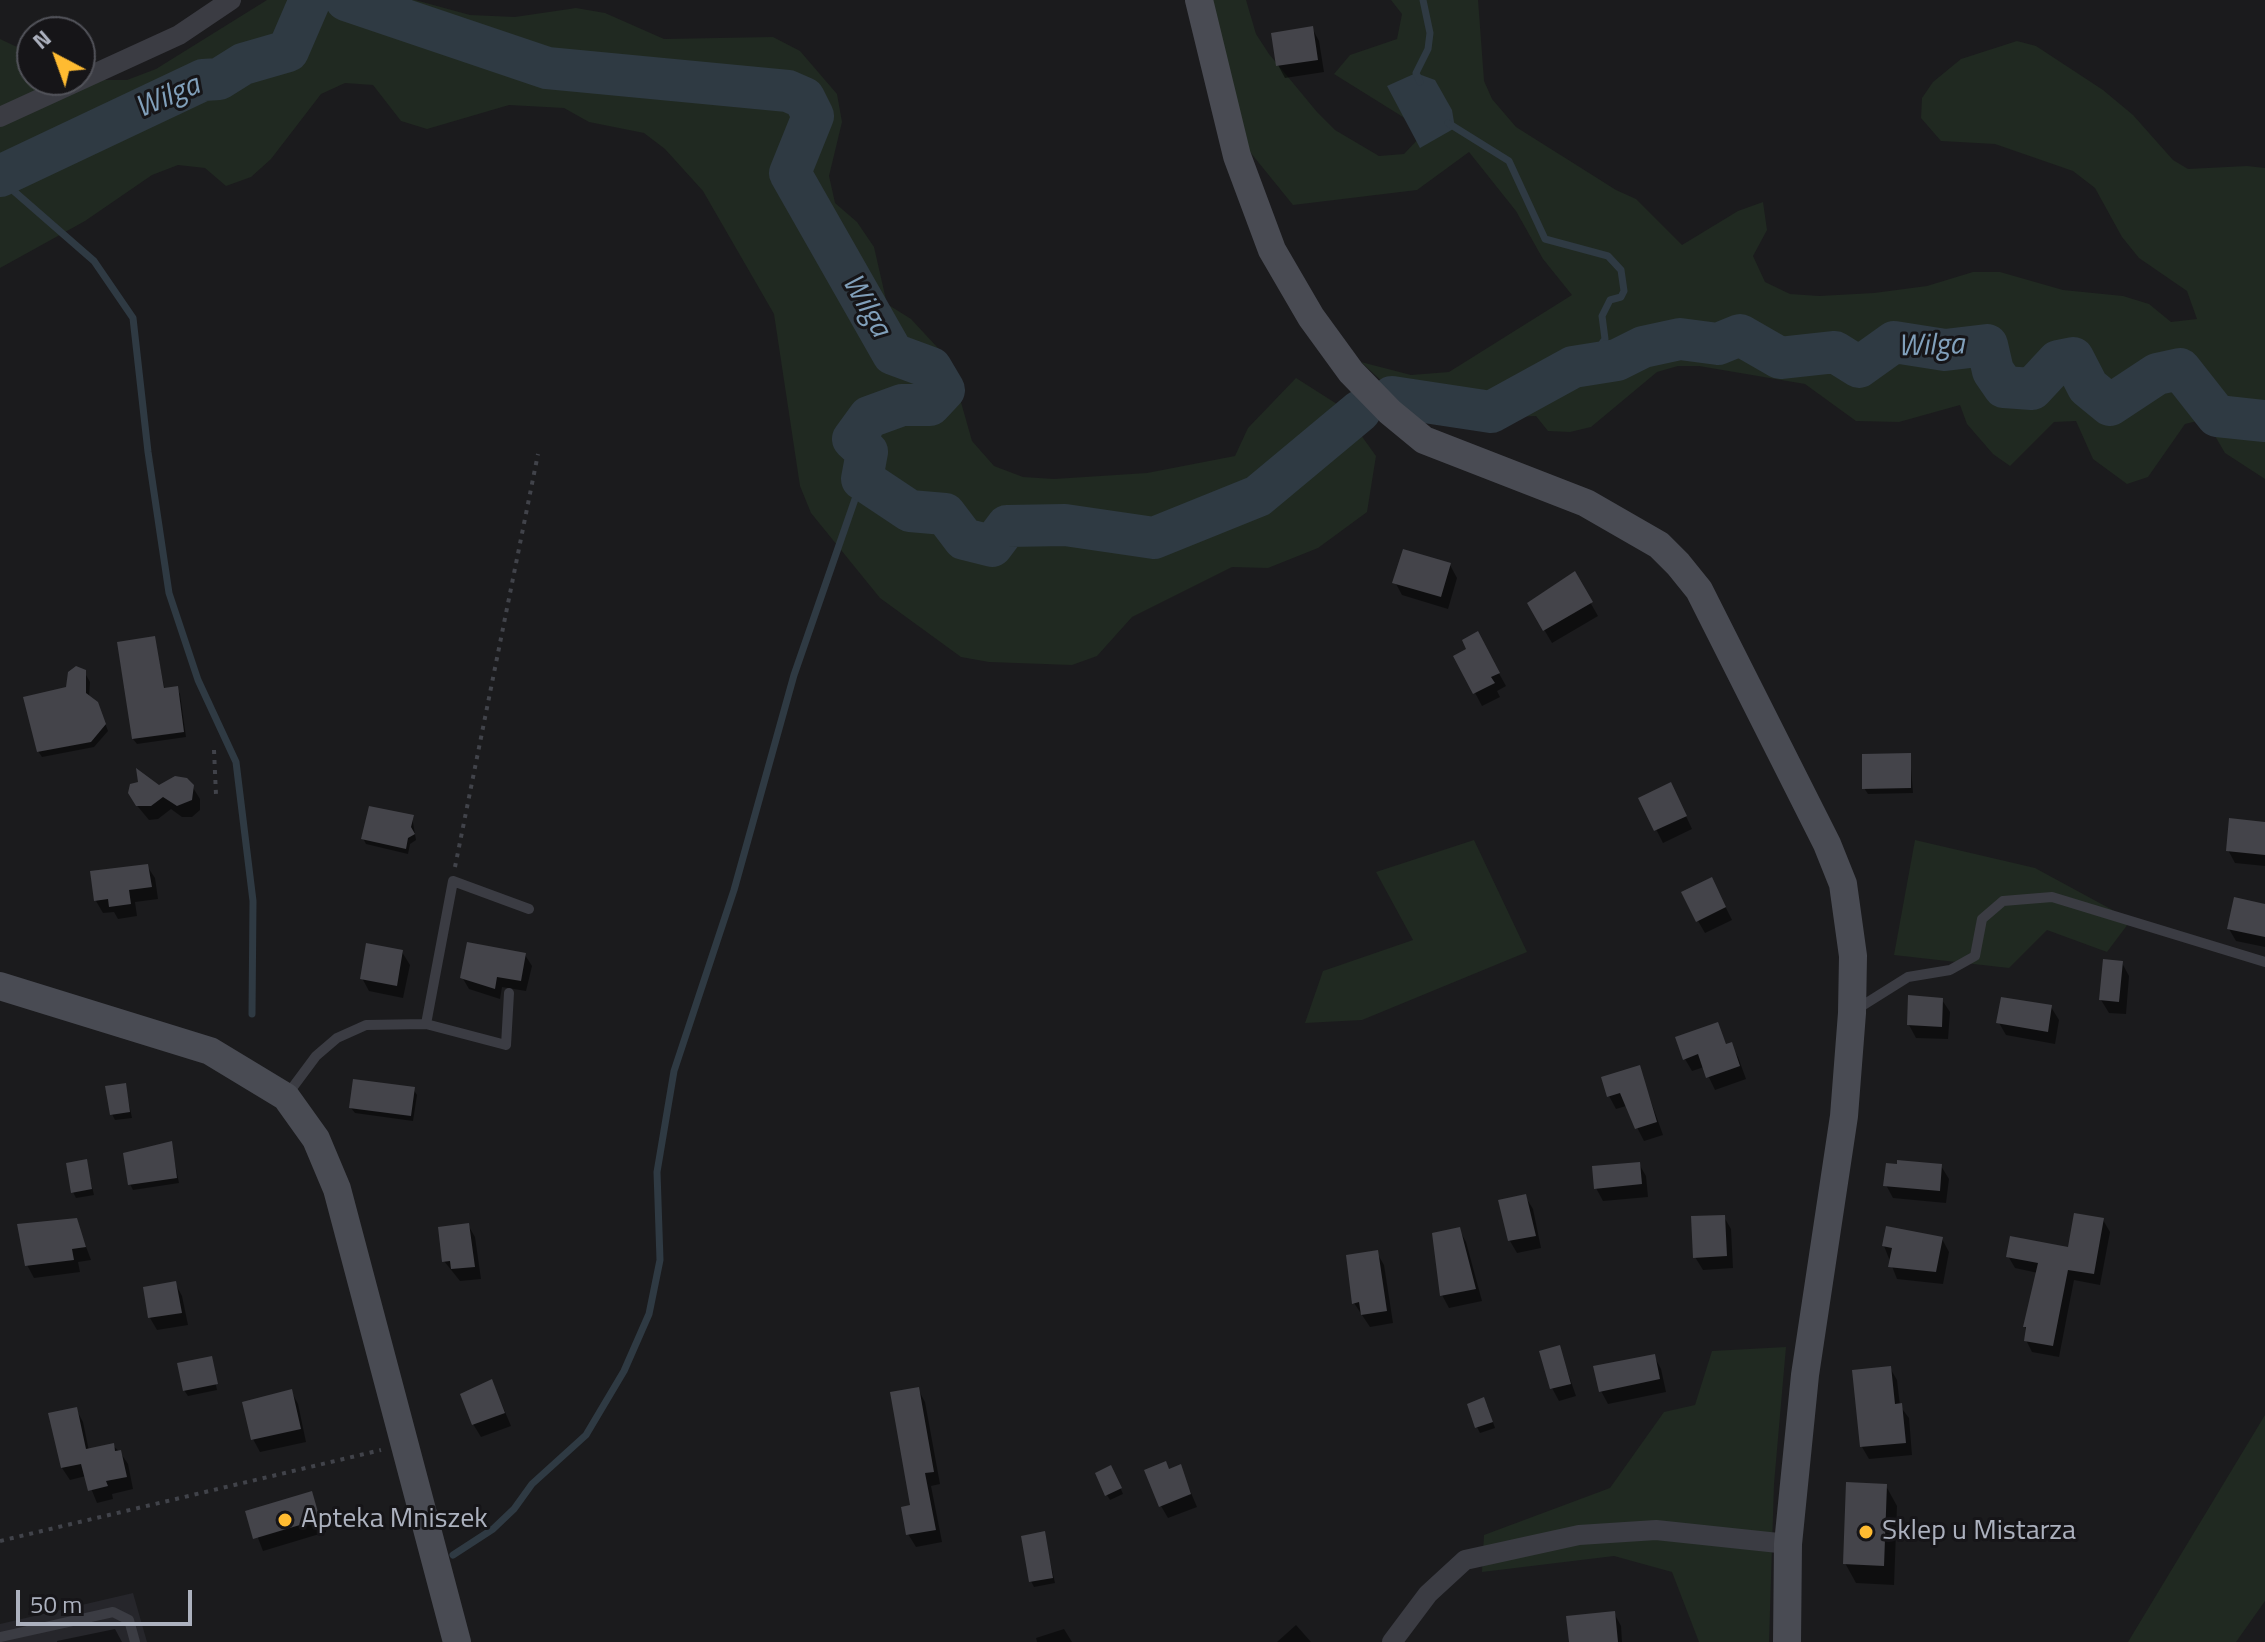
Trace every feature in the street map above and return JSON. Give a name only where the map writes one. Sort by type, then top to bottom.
[{"type":"street","points":[[0,117],[179,35],[231,0]]},
{"type":"street","points":[[1199,0],[1237,156],[1272,250],[1311,317],[1351,372],[1390,412],[1424,440],[1586,503],[1659,545],[1699,590],[1827,844],[1843,884],[1853,956],[1852,1013],[1844,1116],[1805,1375],[1788,1544],[1787,1642]]},
{"type":"street","points":[[0,986],[210,1051],[286,1097],[316,1139],[337,1189],[457,1642]]},
{"type":"street","points":[[1392,1642],[1428,1594],[1465,1560],[1579,1535],[1656,1530],[1788,1544]]},
{"type":"lane","points":[[426,1024],[453,881],[529,909]]},
{"type":"lane","points":[[1852,1013],[1908,977],[1950,970],[1975,956],[1982,919],[2003,901],[2052,897],[2265,962]]},
{"type":"lane","points":[[286,1097],[316,1056],[337,1038],[366,1025],[426,1024],[506,1045],[509,993]]},
{"type":"lane","points":[[0,1637],[113,1612],[129,1620],[135,1642]]},
{"type":"path","points":[[453,881],[538,454]]},
{"type":"path","points":[[214,750],[216,795]]},
{"type":"path","points":[[0,1541],[403,1444]]},
{"type":"shaded area","points":[[267,0],[415,0],[470,15],[515,17],[576,8],[605,13],[664,39],[773,37],[800,51],[837,94],[842,122],[829,176],[835,203],[857,222],[874,247],[887,304],[911,319],[949,360],[972,441],[994,466],[1023,477],[1054,479],[1147,473],[1235,456],[1248,428],[1296,378],[1340,406],[1376,456],[1367,512],[1318,548],[1268,568],[1232,567],[1132,617],[1097,656],[1072,665],[989,662],[961,657],[880,598],[811,513],[800,486],[774,314],[703,191],[665,149],[644,133],[589,122],[564,108],[509,105],[427,129],[401,121],[373,85],[345,83],[321,94],[271,159],[251,177],[226,186],[205,168],[178,165],[152,175],[85,221],[0,268],[0,39],[16,46],[16,96],[96,96],[96,80],[127,80],[156,69]]},
{"type":"shaded area","points":[[1211,0],[1246,0],[1256,34],[1317,112],[1335,130],[1379,156],[1404,154],[1423,134],[1403,117],[1334,74],[1350,55],[1397,39],[1402,14],[1391,0],[1478,0],[1484,81],[1492,99],[1516,127],[1616,190],[1636,199],[1682,245],[1738,211],[1763,202],[1767,230],[1753,256],[1765,282],[1790,294],[1874,293],[1927,286],[1973,272],[2000,272],[2063,290],[2123,296],[2149,304],[2171,322],[2197,319],[2187,291],[2139,258],[2122,237],[2095,188],[2073,171],[1995,144],[1941,141],[1921,118],[1922,98],[1933,82],[1961,59],[2017,41],[2036,46],[2103,90],[2133,115],[2173,160],[2188,169],[2265,168],[2265,479],[2225,453],[2205,419],[2185,424],[2148,477],[2127,484],[2093,459],[2076,421],[2054,422],[2010,466],[1993,454],[1967,424],[1960,405],[1899,422],[1856,421],[1805,384],[1699,366],[1678,366],[1657,372],[1591,427],[1570,432],[1548,431],[1536,416],[1515,417],[1496,427],[1455,424],[1399,397],[1361,362],[1411,375],[1449,372],[1572,295],[1543,259],[1516,211],[1469,152],[1417,190],[1293,205],[1246,147]]},
{"type":"shaded area","points":[[1416,73],[1435,80],[1452,110],[1455,128],[1420,148],[1387,86]]},
{"type":"shaded area","points":[[1474,840],[1527,952],[1362,1020],[1305,1023],[1323,971],[1413,940],[1376,872]]},
{"type":"shaded area","points":[[1915,840],[2035,868],[2131,920],[2107,952],[2047,930],[2009,968],[1894,955]]},
{"type":"shaded area","points":[[1786,1347],[1774,1484],[1769,1642],[1699,1642],[1672,1572],[1614,1556],[1482,1572],[1484,1535],[1610,1488],[1664,1412],[1695,1405],[1712,1351]]},
{"type":"shaded area","points":[[2265,1415],[2265,1601],[2236,1642],[2128,1642]]},
{"type":"shaded area","points":[[133,1593],[147,1642],[0,1642],[0,1624]]},
{"type":"building","points":[[1313,26],[1318,60],[1276,66],[1271,33]]},
{"type":"building","points":[[1403,549],[1451,563],[1441,597],[1392,583]]},
{"type":"building","points":[[1575,571],[1593,602],[1543,631],[1527,603]]},
{"type":"building","points":[[1478,631],[1500,673],[1491,677],[1495,683],[1473,694],[1453,656],[1466,649],[1462,640]]},
{"type":"building","points":[[155,636],[164,688],[178,686],[184,732],[132,739],[117,642]]},
{"type":"building","points":[[76,666],[86,670],[86,693],[98,702],[106,724],[91,742],[37,752],[23,697],[66,687],[68,672]]},
{"type":"building","points":[[1911,753],[1911,788],[1862,789],[1862,754]]},
{"type":"building","points":[[136,768],[159,785],[175,776],[187,778],[194,785],[192,800],[177,806],[163,797],[151,806],[136,806],[128,793],[130,784],[138,782]]},
{"type":"building","points":[[1671,782],[1687,816],[1654,831],[1638,798]]},
{"type":"building","points":[[369,806],[414,815],[411,827],[415,834],[408,838],[406,849],[361,839]]},
{"type":"building","points":[[2229,818],[2265,822],[2265,855],[2226,851]]},
{"type":"building","points":[[148,864],[152,887],[129,890],[131,904],[109,907],[108,899],[94,901],[90,871]]},
{"type":"building","points":[[1712,877],[1726,907],[1696,922],[1681,892]]},
{"type":"building","points":[[2234,897],[2265,904],[2265,937],[2227,929]]},
{"type":"building","points":[[467,942],[526,953],[521,981],[497,977],[495,989],[460,978]]},
{"type":"building","points":[[366,943],[403,950],[397,986],[360,979]]},
{"type":"building","points":[[2103,959],[2123,961],[2119,1002],[2099,1000]]},
{"type":"building","points":[[1908,995],[1943,998],[1942,1027],[1907,1025]]},
{"type":"building","points":[[2001,997],[2052,1005],[2048,1032],[1996,1023]]},
{"type":"building","points":[[1718,1022],[1726,1044],[1732,1042],[1740,1066],[1706,1078],[1698,1054],[1683,1060],[1675,1037]]},
{"type":"building","points":[[1640,1065],[1657,1122],[1635,1129],[1620,1093],[1607,1097],[1601,1077]]},
{"type":"building","points":[[353,1079],[415,1087],[411,1116],[349,1108]]},
{"type":"building","points":[[126,1083],[130,1112],[110,1115],[105,1086]]},
{"type":"building","points":[[172,1141],[177,1178],[128,1185],[123,1153]]},
{"type":"building","points":[[87,1159],[92,1189],[71,1193],[66,1163]]},
{"type":"building","points":[[1897,1160],[1942,1164],[1940,1191],[1883,1186],[1886,1163],[1897,1164]]},
{"type":"building","points":[[1640,1162],[1642,1184],[1594,1189],[1592,1166]]},
{"type":"building","points":[[1526,1194],[1536,1236],[1508,1241],[1498,1200]]},
{"type":"building","points":[[2074,1213],[2104,1218],[2094,1274],[2068,1270],[2053,1346],[2024,1341],[2026,1327],[2023,1327],[2038,1263],[2006,1257],[2010,1236],[2068,1247]]},
{"type":"building","points":[[1725,1215],[1727,1256],[1693,1258],[1691,1216]]},
{"type":"building","points":[[77,1218],[86,1247],[72,1249],[74,1260],[25,1266],[17,1224]]},
{"type":"building","points":[[469,1223],[475,1267],[451,1269],[450,1261],[442,1262],[438,1227]]},
{"type":"building","points":[[1886,1226],[1943,1237],[1936,1272],[1888,1267],[1892,1248],[1882,1246]]},
{"type":"building","points":[[1460,1227],[1476,1289],[1440,1296],[1432,1233]]},
{"type":"building","points":[[1378,1250],[1387,1311],[1361,1315],[1359,1302],[1352,1304],[1346,1255]]},
{"type":"building","points":[[176,1281],[182,1313],[148,1318],[143,1287]]},
{"type":"building","points":[[1560,1345],[1571,1384],[1550,1389],[1539,1351]]},
{"type":"building","points":[[1655,1354],[1660,1379],[1599,1392],[1593,1366]]},
{"type":"building","points":[[212,1356],[218,1384],[183,1391],[177,1363]]},
{"type":"building","points":[[1891,1366],[1895,1404],[1902,1403],[1906,1443],[1860,1447],[1852,1370]]},
{"type":"building","points":[[492,1379],[505,1413],[472,1425],[460,1394]]},
{"type":"building","points":[[919,1387],[934,1472],[925,1473],[936,1530],[906,1535],[901,1507],[910,1505],[890,1392]]},
{"type":"building","points":[[292,1389],[301,1429],[251,1440],[242,1402]]},
{"type":"building","points":[[1484,1397],[1493,1422],[1475,1428],[1467,1404]]},
{"type":"building","points":[[77,1407],[86,1449],[114,1443],[115,1451],[121,1450],[127,1477],[106,1481],[108,1486],[88,1491],[81,1464],[61,1468],[48,1413]]},
{"type":"building","points":[[1166,1461],[1169,1469],[1181,1464],[1191,1494],[1159,1507],[1144,1470]]},
{"type":"building","points":[[1111,1465],[1122,1488],[1105,1496],[1095,1473]]},
{"type":"building","points":[[1846,1482],[1887,1484],[1884,1566],[1843,1564]]},
{"type":"building","points":[[312,1491],[320,1519],[253,1539],[245,1511]]},
{"type":"building","points":[[1045,1531],[1053,1578],[1029,1582],[1021,1536]]},
{"type":"building","points":[[1615,1611],[1618,1642],[1569,1642],[1566,1616]]},
{"type":"waterway","name":"Wilga","points":[[0,176],[203,80],[219,79],[243,64],[288,51],[310,0]]},
{"type":"waterway","name":"Wilga","points":[[346,0],[547,68],[788,91],[804,98],[813,116],[790,173],[893,354],[931,368],[944,390],[930,405],[902,405],[869,417],[853,439],[867,452],[862,479],[910,511],[945,514],[964,539],[992,546],[1007,526],[1065,525],[1154,538],[1258,496],[1360,411]]},
{"type":"waterway","points":[[1420,82],[1416,73],[1428,49],[1430,33],[1423,0]]},
{"type":"waterway","points":[[1448,123],[1509,161],[1545,239],[1608,256],[1621,270],[1624,291],[1621,297],[1610,300],[1602,316],[1605,339],[1588,363]]},
{"type":"waterway","points":[[0,179],[94,261],[133,318],[148,452],[169,593],[198,680],[236,762],[253,901],[252,1014]]},
{"type":"waterway","name":"Wilga","points":[[1392,397],[1491,412],[1573,367],[1617,360],[1643,347],[1680,339],[1718,344],[1740,335],[1780,358],[1835,352],[1859,367],[1894,342],[1945,350],[1987,345],[1993,371],[2004,387],[2032,389],[2058,361],[2073,358],[2088,387],[2110,405],[2157,374],[2180,369],[2217,416],[2265,421]]},
{"type":"waterway","points":[[453,1555],[493,1529],[514,1509],[532,1484],[586,1435],[624,1371],[649,1314],[660,1260],[657,1172],[674,1071],[734,890],[794,675],[862,479]]},
{"type":"place","name":"Apteka Mniszek","points":[[285,1520]]},
{"type":"place","name":"Sklep u Mistarza","points":[[1866,1532]]}]
